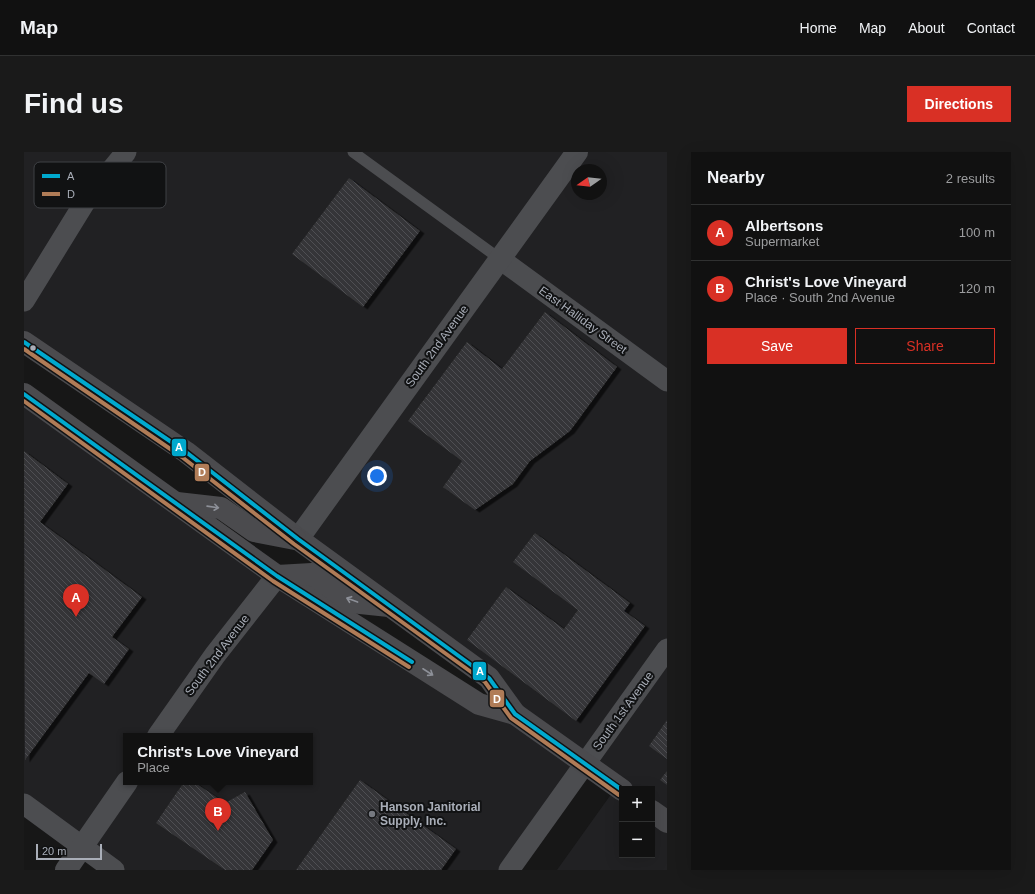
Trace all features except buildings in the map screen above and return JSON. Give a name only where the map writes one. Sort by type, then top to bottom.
[{"type":"main road","points":[[24,342],[186,452],[298,539],[489,678],[515,714],[619,788]]},
{"type":"main road","points":[[24,394],[277,576],[480,704],[515,714]]},
{"type":"main road","points":[[174,502],[221,508],[254,531],[298,539]]},
{"type":"main road","points":[[277,576],[312,574],[351,602],[390,606]]},
{"type":"main road","points":[[655,813],[667,822]]},
{"type":"street","points":[[118,162],[126,152]]},
{"type":"street","name":"South 2nd Avenue","points":[[298,539],[576,152]]},
{"type":"street","points":[[24,301],[81,208]]},
{"type":"street","name":"East Halliday Street","points":[[500,259],[667,381]]},
{"type":"street","name":"South 2nd Avenue","points":[[160,733],[215,655],[277,576]]},
{"type":"street","name":"South 1st Avenue","points":[[509,870],[667,649]]},
{"type":"street","points":[[66,870],[125,785]]},
{"type":"street","points":[[24,804],[114,870]]},
{"type":"lane","points":[[353,152],[500,259]]},
{"type":"shaded area","points":[[24,152],[667,152],[667,870],[557,870],[617,786],[586,764],[510,870],[114,870],[24,804],[24,390],[277,576],[514,713],[489,678],[24,342]]},
{"type":"transit line","name":"A","points":[[24,342],[186,452],[298,539],[489,678],[515,714],[619,788]]},
{"type":"transit line","name":"D","points":[[24,349],[182,457],[294,544],[485,682],[511,718],[619,795]]},
{"type":"transit line","name":"A","points":[[24,394],[277,576],[412,662]]},
{"type":"transit line","name":"D","points":[[24,401],[273,581],[409,667]]},
{"type":"place","name":"Albertsons","points":[[76,617]]},
{"type":"place","name":"Hanson Janitorial Supply, Inc.","points":[[372,814]]},
{"type":"place","name":"Christ's Love Vineyard","points":[[218,831]]}]
